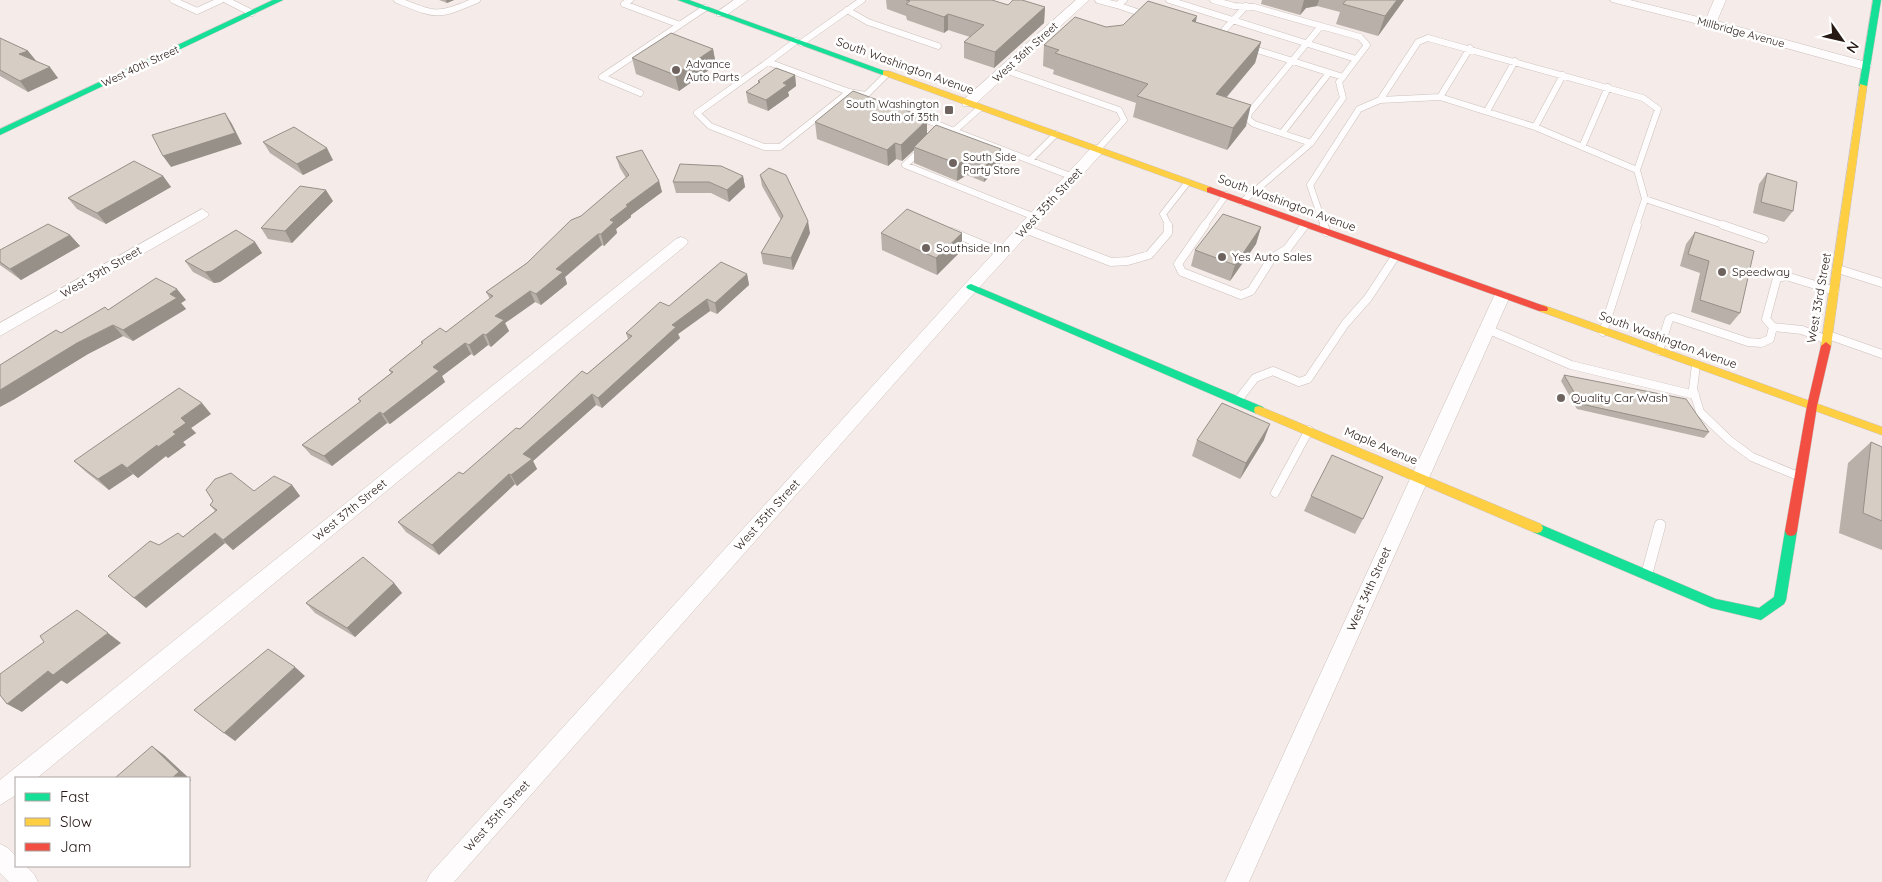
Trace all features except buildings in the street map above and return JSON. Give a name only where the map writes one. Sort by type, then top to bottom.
[{"type":"street","name":"West 40th Street","points":[[0,132],[279,0]]},
{"type":"street","name":"South Washington Avenue","points":[[682,0],[1882,431]]},
{"type":"street","points":[[721,14],[742,0]]},
{"type":"street","name":"West 36th Street","points":[[968,103],[1058,27],[1083,0]]},
{"type":"street","name":"Millbridge Avenue","points":[[1616,0],[1710,23],[1866,66]]},
{"type":"street","points":[[1710,23],[1720,0]]},
{"type":"street","name":"West 33rd Street","points":[[1780,600],[1812,406],[1835,291],[1877,0]]},
{"type":"street","name":"West 35th Street","points":[[438,882],[1002,253],[1098,149]]},
{"type":"street","name":"West 39th Street","points":[[0,330],[202,214]]},
{"type":"street","name":"West 37th Street","points":[[21,777],[681,242]]},
{"type":"street","name":"Maple Avenue","points":[[972,287],[1715,604],[1761,614],[1780,600]]},
{"type":"street","name":"West 34th Street","points":[[1237,882],[1502,296]]},
{"type":"street","points":[[0,794],[15,782]]},
{"type":"street","points":[[0,856],[26,882]]},
{"type":"lane","points":[[173,0],[197,12],[221,0]]},
{"type":"lane","points":[[226,0],[252,13]]},
{"type":"lane","points":[[397,0],[433,14],[450,11],[477,0]]},
{"type":"lane","points":[[630,0],[624,4],[680,25]]},
{"type":"lane","points":[[849,92],[780,146],[764,146],[710,126],[697,113],[768,62],[862,0]]},
{"type":"lane","points":[[1098,0],[1149,16]]},
{"type":"lane","points":[[1117,5],[1124,0]]},
{"type":"lane","points":[[1169,0],[1356,59]]},
{"type":"lane","points":[[1213,0],[1234,6],[1254,6],[1360,37],[1367,45],[1339,82],[1343,98],[1312,143],[1242,202]]},
{"type":"lane","points":[[1217,38],[1246,6]]},
{"type":"lane","points":[[640,92],[602,77],[705,8]]},
{"type":"lane","points":[[847,10],[868,22],[938,46]]},
{"type":"lane","points":[[1127,26],[1140,13]]},
{"type":"lane","points":[[1312,143],[1254,124],[1248,119],[1249,113],[1321,26]]},
{"type":"lane","points":[[1209,35],[1226,40]]},
{"type":"lane","points":[[1380,100],[1418,42],[1423,39],[1438,39],[1649,100],[1658,109],[1637,170],[1645,200],[1603,332]]},
{"type":"lane","points":[[1236,44],[1342,77]]},
{"type":"lane","points":[[1440,97],[1470,48]]},
{"type":"lane","points":[[1487,111],[1515,61]]},
{"type":"lane","points":[[768,62],[849,92],[866,95],[875,99]]},
{"type":"lane","points":[[1005,70],[1119,110],[1124,120],[1098,149]]},
{"type":"lane","points":[[1282,133],[1329,73]]},
{"type":"lane","points":[[866,95],[887,74]]},
{"type":"lane","points":[[1535,127],[1563,75]]},
{"type":"lane","points":[[1582,146],[1608,88]]},
{"type":"lane","points":[[1326,232],[1310,185],[1359,109],[1380,100],[1440,97],[1535,127],[1637,170]]},
{"type":"lane","points":[[954,131],[980,108]]},
{"type":"lane","points":[[910,113],[1031,159],[1072,177]]},
{"type":"lane","points":[[938,133],[944,127]]},
{"type":"lane","points":[[1031,159],[1056,134]]},
{"type":"lane","points":[[931,140],[905,165],[1111,262],[1128,261],[1150,255],[1168,234],[1168,227],[1163,214],[1188,182]]},
{"type":"lane","points":[[1226,196],[1178,264],[1182,272],[1241,295],[1251,291],[1272,258],[1287,248],[1306,224]]},
{"type":"lane","points":[[1645,200],[1764,239]]},
{"type":"lane","points":[[947,230],[1002,253]]},
{"type":"lane","points":[[1238,400],[1255,378],[1273,371],[1299,382],[1308,379],[1344,324],[1368,298],[1395,257]]},
{"type":"lane","points":[[1838,269],[1882,283]]},
{"type":"lane","points":[[1835,291],[1786,276],[1777,278],[1766,319],[1773,327],[1802,330],[1882,354]]},
{"type":"lane","points":[[1659,351],[1669,319],[1674,317],[1748,342],[1761,343],[1770,339],[1773,327]]},
{"type":"lane","points":[[1487,329],[1571,365],[1695,395]]},
{"type":"lane","points":[[1696,365],[1693,389],[1700,412],[1730,440],[1752,457],[1800,477]]},
{"type":"lane","points":[[1275,493],[1309,430]]},
{"type":"lane","points":[[1646,575],[1660,524]]},
{"type":"traffic: fast","points":[[0,132],[279,0]]},
{"type":"traffic: fast","points":[[682,0],[886,73]]},
{"type":"traffic: fast","points":[[1863,86],[1877,0]]},
{"type":"traffic: fast","points":[[971,287],[1259,410]]},
{"type":"traffic: fast","points":[[1537,528],[1715,604],[1761,614],[1780,600],[1791,531]]},
{"type":"traffic: slow","points":[[886,73],[1210,190]]},
{"type":"traffic: slow","points":[[1826,346],[1863,86]]},
{"type":"traffic: slow","points":[[1543,309],[1882,431]]},
{"type":"traffic: slow","points":[[1259,410],[1537,528]]},
{"type":"traffic: jam","points":[[1210,190],[1543,309]]},
{"type":"traffic: jam","points":[[1791,531],[1812,406],[1826,346]]},
{"type":"place","name":"Advance Auto Parts","points":[[676,70]]},
{"type":"place","name":"South Washington South of 35th","points":[[949,110]]},
{"type":"place","name":"South Side Party Store","points":[[953,163]]},
{"type":"place","name":"Southside Inn","points":[[926,248]]},
{"type":"place","name":"Yes Auto Sales","points":[[1222,257]]},
{"type":"place","name":"Speedway","points":[[1722,272]]},
{"type":"place","name":"Quality Car Wash","points":[[1561,398]]}]
